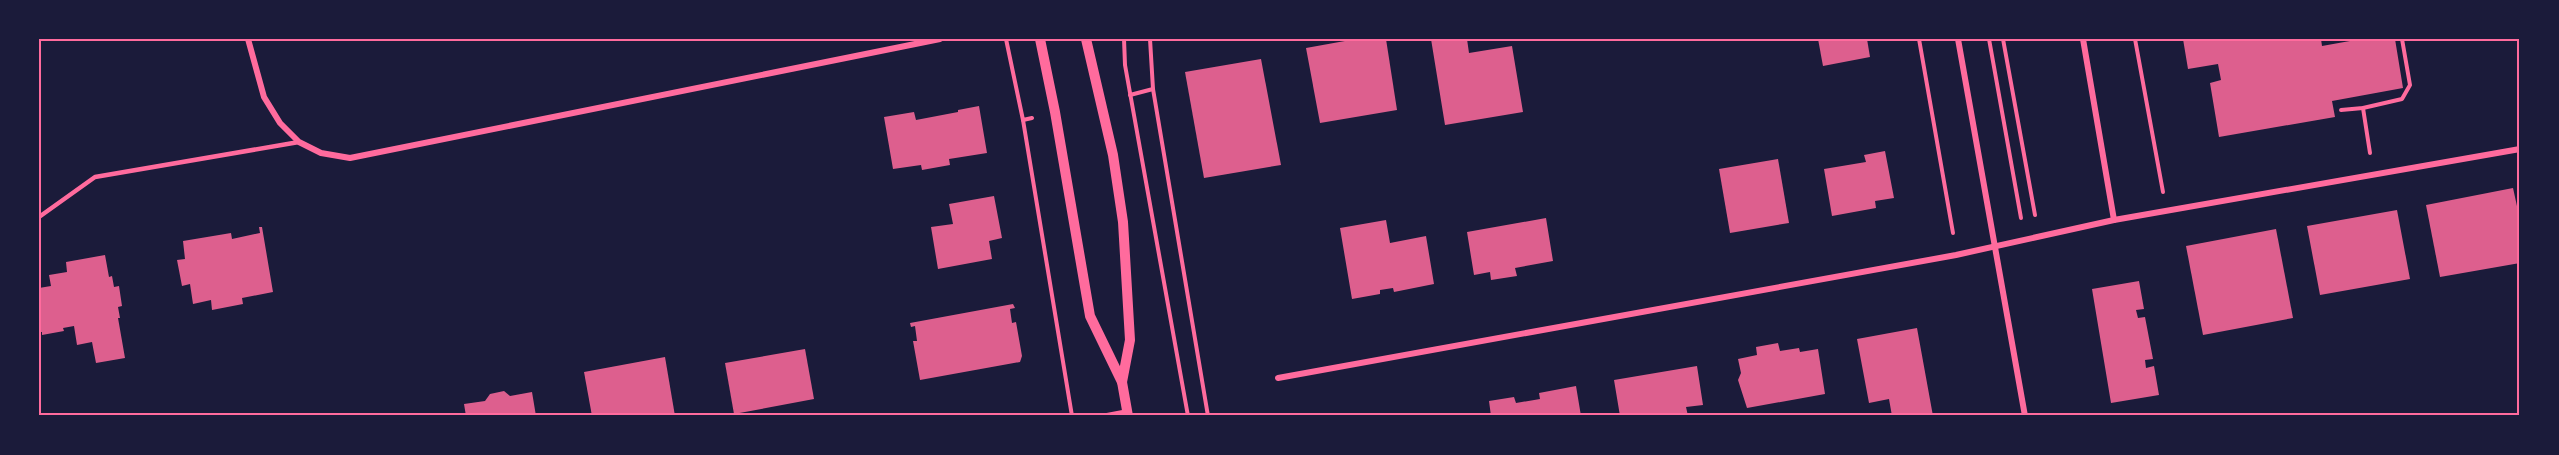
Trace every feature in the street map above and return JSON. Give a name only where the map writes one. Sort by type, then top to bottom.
[{"type":"street","points":[[248,39],[264,97],[280,123],[299,142],[321,153],[350,158],[940,39]]},
{"type":"street","points":[[1040,39],[1090,316],[1122,382],[1128,414],[1107,416]]},
{"type":"street","points":[[1086,39],[1113,154],[1123,222],[1130,340],[1122,382]]},
{"type":"street","points":[[1958,39],[2025,416]]},
{"type":"street","points":[[2083,39],[2114,220]]},
{"type":"street","points":[[1278,378],[1995,248],[2114,220],[2520,149]]},
{"type":"lane","points":[[39,217],[95,177],[299,142]]},
{"type":"path","points":[[1124,39],[1125,65],[1188,416]]},
{"type":"path","points":[[1919,39],[1956,255]]},
{"type":"path","points":[[1989,39],[2025,241]]},
{"type":"path","points":[[2003,39],[2038,237]]},
{"type":"path","points":[[2135,39],[2166,211]]},
{"type":"path","points":[[2341,110],[2363,108],[2402,99],[2410,85],[2402,39]]},
{"type":"path","points":[[1153,89],[1208,416]]},
{"type":"path","points":[[2363,108],[2368,146]]},
{"type":"path","points":[[1023,120],[1072,416]]},
{"type":"building","points":[[1356,39],[1386,39],[1397,110],[1320,123],[1306,48]]},
{"type":"building","points":[[1431,39],[1467,39],[1469,53],[1512,46],[1523,112],[1445,125]]},
{"type":"building","points":[[1818,39],[1867,39],[1870,57],[1823,66]]},
{"type":"building","points":[[2183,39],[2321,39],[2322,46],[2361,39],[2395,39],[2403,88],[2332,101],[2335,117],[2219,137],[2210,83],[2221,80],[2218,64],[2188,69]]},
{"type":"building","points":[[1261,59],[1281,165],[1204,178],[1185,72]]},
{"type":"building","points":[[979,106],[987,153],[949,159],[950,165],[922,170],[921,165],[893,169],[884,117],[914,112],[916,120]]},
{"type":"building","points":[[1885,151],[1894,198],[1875,201],[1876,208],[1832,216],[1824,169],[1866,162],[1864,155]]},
{"type":"building","points":[[1778,159],[1789,223],[1730,233],[1719,169]]},
{"type":"building","points":[[2513,188],[2520,220],[2520,263],[2440,277],[2426,205]]},
{"type":"building","points":[[994,196],[1002,238],[989,241],[992,259],[938,269],[931,227],[953,224],[949,204]]},
{"type":"building","points":[[2397,210],[2410,279],[2320,295],[2307,226]]},
{"type":"building","points":[[1546,218],[1553,261],[1515,268],[1517,276],[1491,280],[1490,272],[1474,275],[1467,232]]},
{"type":"building","points":[[1386,220],[1390,243],[1426,236],[1434,284],[1394,292],[1393,288],[1380,290],[1380,294],[1352,299],[1340,228]]},
{"type":"building","points":[[259,227],[262,227],[273,292],[242,298],[243,304],[212,310],[211,300],[193,304],[190,284],[182,286],[177,260],[185,259],[183,241],[231,233],[232,239],[260,233]]},
{"type":"building","points":[[2276,229],[2293,318],[2203,335],[2186,246]]},
{"type":"building","points":[[105,255],[109,277],[112,276],[114,287],[119,286],[122,306],[118,307],[120,318],[118,318],[125,358],[96,363],[92,342],[77,345],[74,326],[63,328],[64,331],[42,335],[42,332],[39,332],[39,288],[51,286],[49,275],[67,272],[66,262]]},
{"type":"building","points":[[2139,281],[2144,309],[2136,310],[2138,318],[2145,317],[2153,359],[2145,360],[2146,368],[2154,366],[2159,395],[2111,403],[2092,289]]},
{"type":"building","points":[[1013,304],[1015,308],[1010,309],[1012,323],[1016,322],[1022,356],[1020,362],[920,380],[913,341],[917,341],[915,326],[911,327],[910,323]]},
{"type":"building","points":[[1917,328],[1933,416],[1892,416],[1889,399],[1869,403],[1857,339]]},
{"type":"building","points":[[1778,343],[1780,351],[1799,348],[1800,352],[1818,349],[1825,394],[1747,408],[1738,380],[1741,373],[1738,359],[1757,355],[1756,347]]},
{"type":"building","points":[[805,349],[814,399],[734,414],[725,363]]},
{"type":"building","points":[[665,357],[675,416],[592,416],[584,372]]},
{"type":"building","points":[[1697,366],[1703,405],[1686,407],[1688,416],[1620,416],[1614,380]]},
{"type":"building","points":[[1576,386],[1581,416],[1491,416],[1489,401],[1514,397],[1516,403],[1540,399],[1539,393]]},
{"type":"building","points":[[504,391],[510,396],[532,392],[536,416],[466,416],[464,404],[485,401],[490,394]]}]
